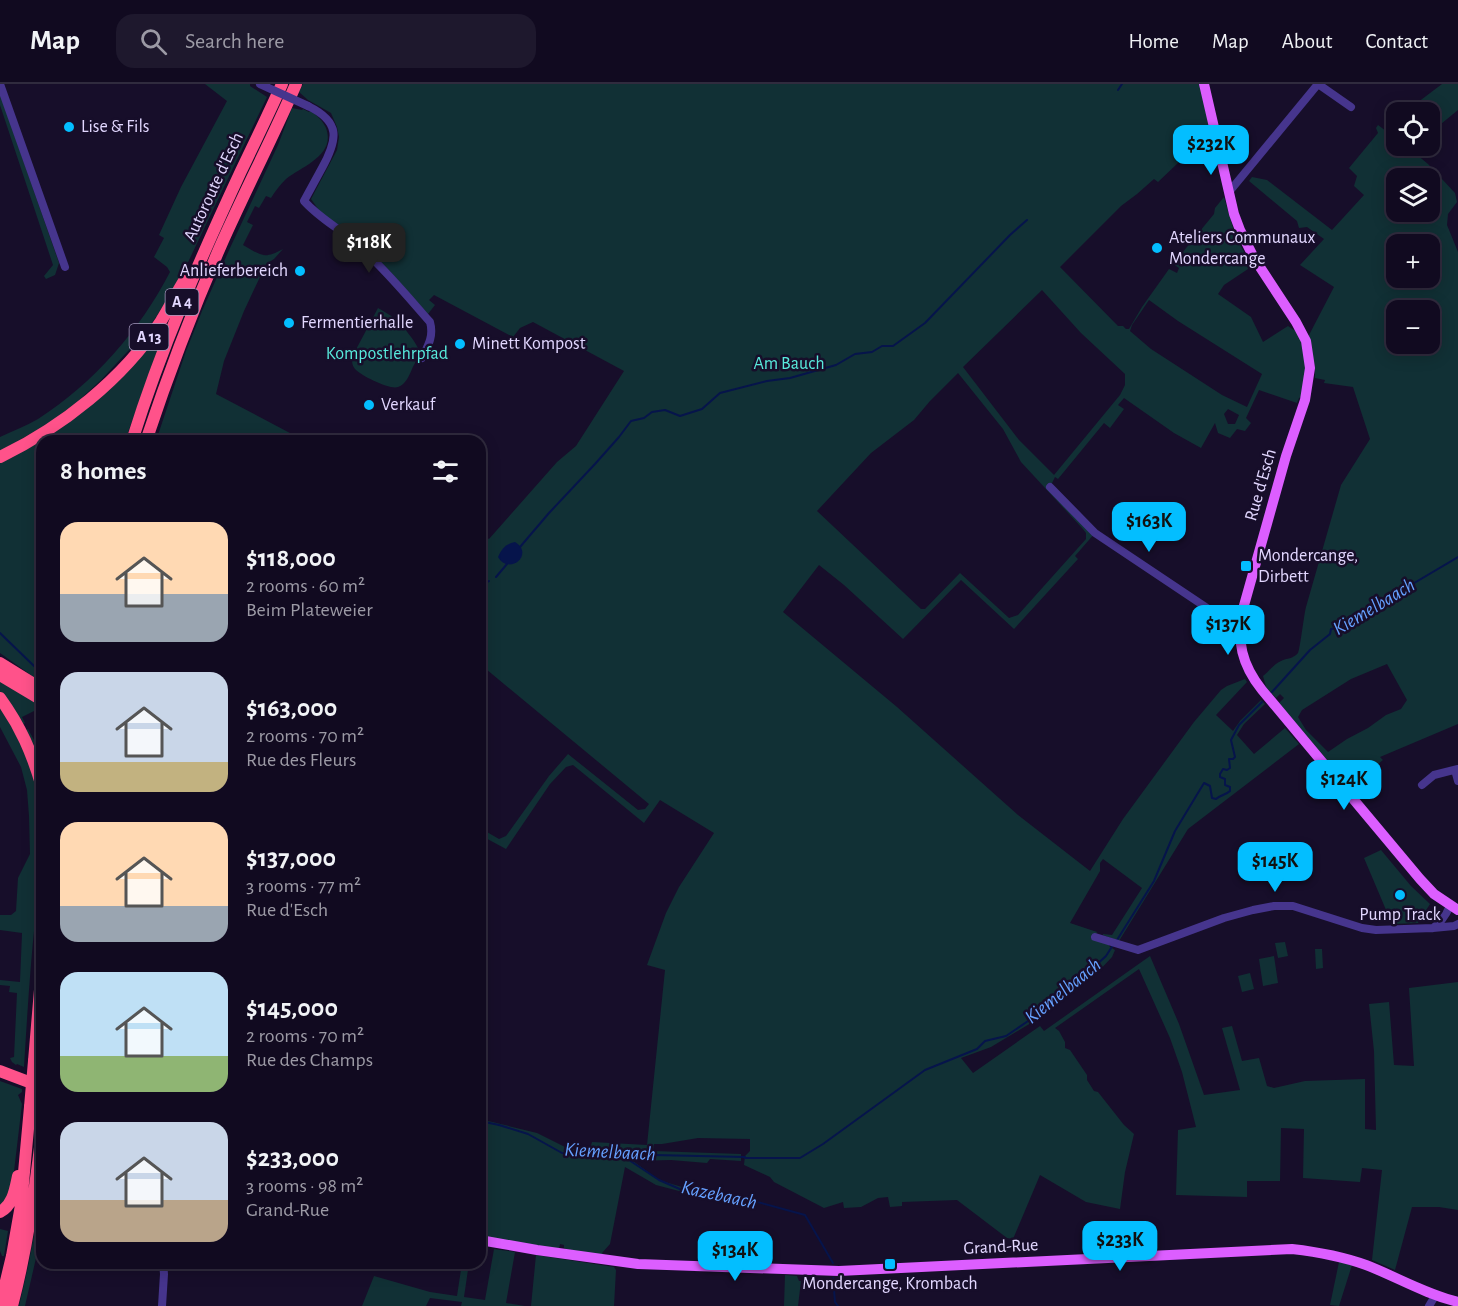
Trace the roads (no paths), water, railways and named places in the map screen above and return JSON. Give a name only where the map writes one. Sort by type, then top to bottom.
[{"type":"highway","name":"Autoroute d'Esch","points":[[134,435],[170,332],[242,168],[282,84]]},
{"type":"highway","name":"Autoroute d'Esch","points":[[148,435],[195,307],[296,84]]},
{"type":"highway","name":"A 13","points":[[41,435],[78,409],[105,386],[160,322],[184,281],[223,200],[242,168]]},
{"type":"highway","name":"A 13","points":[[0,457],[36,438]]},
{"type":"highway","points":[[0,663],[36,685]]},
{"type":"highway","points":[[0,675],[36,696]]},
{"type":"highway","points":[[0,698],[24,736],[36,766]]},
{"type":"highway","points":[[0,1306],[21,1205],[36,1037]]},
{"type":"highway","points":[[0,1073],[36,1083]]},
{"type":"highway","points":[[0,1073],[36,1090]]},
{"type":"highway","points":[[0,1212],[12,1200],[28,1128]]},
{"type":"highway","points":[[12,1306],[36,1177]]},
{"type":"main road","name":"Rue d'Esch","points":[[1204,84],[1234,214],[1246,245],[1306,341],[1310,368],[1305,400],[1286,456],[1243,609],[1240,630],[1243,657],[1256,682],[1420,879],[1434,894],[1454,908]]},
{"type":"main road","name":"Grand-Rue","points":[[486,1241],[537,1251],[638,1264],[839,1271],[1292,1249],[1318,1251],[1339,1256],[1436,1296],[1458,1302]]},
{"type":"street","points":[[0,84],[65,267]]},
{"type":"street","points":[[260,84],[317,110],[327,118],[333,130],[334,144],[304,201],[313,212],[358,244],[430,322],[431,338],[422,358]]},
{"type":"street","points":[[1229,192],[1318,84],[1351,107]]},
{"type":"street","points":[[1050,487],[1095,533],[1240,630]]},
{"type":"street","points":[[1422,786],[1434,775],[1456,770],[1458,781]]},
{"type":"street","points":[[1095,937],[1138,950],[1224,918],[1274,906],[1293,906],[1362,928],[1390,930],[1458,924]]},
{"type":"street","points":[[1433,928],[1454,908]]},
{"type":"street","points":[[162,1306],[164,1269]]},
{"type":"street","points":[[1429,1306],[1436,1296]]},
{"type":"waterway","points":[[1118,90],[1122,84]]},
{"type":"waterway","points":[[520,547],[631,421],[644,418],[652,412],[665,410],[680,416],[702,409],[720,393],[767,381],[790,378],[836,365],[855,354],[872,352],[882,346],[893,346],[925,323],[1027,220]]},
{"type":"waterway","name":"Kiemelbaach","points":[[1272,692],[1310,650],[1330,634],[1331,629],[1338,628],[1458,557]]},
{"type":"waterway","points":[[496,577],[507,564]]},
{"type":"waterway","name":"Kiemelbaach","points":[[0,633],[36,667]]},
{"type":"waterway","name":"Kiemelbaach","points":[[1117,940],[1154,881],[1175,831],[1204,783],[1210,786],[1212,798],[1216,799],[1230,791],[1230,787],[1225,785],[1225,779],[1220,777],[1220,774],[1223,769],[1230,768],[1229,759],[1235,757],[1231,740],[1239,725],[1262,702]]},
{"type":"waterway","name":"Kiemelbaach","points":[[745,1158],[800,1158],[925,1070],[977,1049],[985,1041],[1006,1036],[1031,1019],[1036,1012],[1070,989],[1106,956],[1113,945]]},
{"type":"waterway","name":"Kiemelbaach","points":[[486,1122],[528,1134],[562,1153],[745,1157]]},
{"type":"waterway","name":"Kazebaach","points":[[623,1156],[659,1180],[682,1190],[728,1194],[805,1215],[833,1263]]},
{"type":"waterway","name":"Kazebaach","points":[[833,1278],[835,1302],[838,1306]]},
{"type":"place","name":"Lise & Fils","points":[[69,127]]},
{"type":"place","name":"Ateliers Communaux Mondercange","points":[[1157,248]]},
{"type":"place","name":"Anlieferbereich","points":[[300,271]]},
{"type":"place","name":"Fermentierhalle","points":[[289,323]]},
{"type":"place","name":"Minett Kompost","points":[[460,344]]},
{"type":"place","name":"Verkauf","points":[[369,405]]},
{"type":"place","name":"Mondercange, Dirbett","points":[[1246,566]]},
{"type":"place","name":"Pump Track","points":[[1400,895]]},
{"type":"place","name":"Mondercange, Krombach","points":[[890,1264]]},
{"type":"park label","name":"Kompostlehrpfad","points":[[387,354]]},
{"type":"park label","name":"Am Bauch","points":[[789,364]]}]
